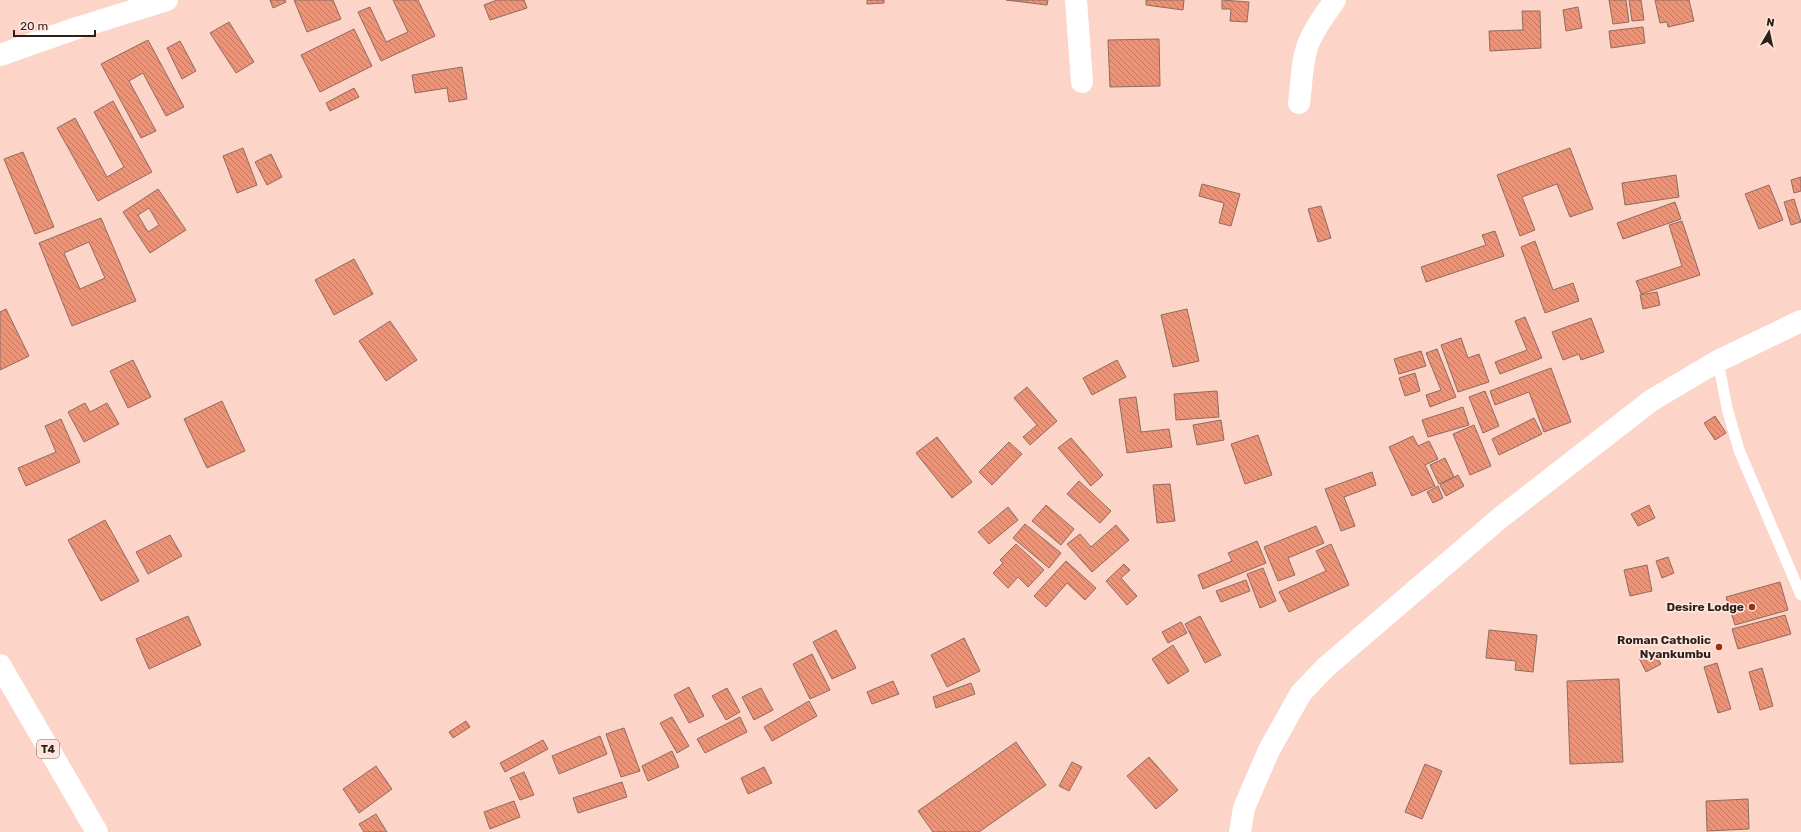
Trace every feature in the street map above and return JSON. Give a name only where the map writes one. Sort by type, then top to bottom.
[{"type":"main road","points":[[0,55],[77,28],[167,0]]},
{"type":"main road","points":[[1076,0],[1082,82]]},
{"type":"main road","points":[[1300,103],[1305,55],[1309,42],[1324,15],[1335,0]]},
{"type":"main road","points":[[1240,832],[1244,808],[1269,750],[1301,693],[1326,667],[1500,518],[1652,400],[1718,361],[1801,321]]},
{"type":"main road","name":"T4","points":[[0,665],[97,832]]},
{"type":"lane","points":[[1718,361],[1727,408],[1739,450],[1801,595]]},
{"type":"building","points":[[270,0],[285,0],[286,2],[273,8]]},
{"type":"building","points":[[294,0],[333,0],[341,19],[307,32]]},
{"type":"building","points":[[393,0],[418,0],[435,36],[381,61],[358,12],[370,7],[386,42],[408,32]]},
{"type":"building","points":[[497,0],[524,0],[527,8],[490,20],[484,5]]},
{"type":"building","points":[[867,0],[884,0],[884,3],[867,4]]},
{"type":"building","points":[[1006,0],[1048,0],[1047,5]]},
{"type":"building","points":[[1146,0],[1184,0],[1183,10],[1146,5]]},
{"type":"building","points":[[1222,0],[1249,2],[1247,22],[1230,21],[1231,9],[1222,9]]},
{"type":"building","points":[[1609,0],[1626,0],[1629,22],[1613,24]]},
{"type":"building","points":[[1629,0],[1641,0],[1644,20],[1632,21]]},
{"type":"building","points":[[1655,0],[1689,0],[1694,21],[1668,27],[1667,22],[1660,23]]},
{"type":"building","points":[[1578,7],[1582,28],[1566,31],[1563,10]]},
{"type":"building","points":[[1522,11],[1540,11],[1541,48],[1490,51],[1489,31],[1523,30]]},
{"type":"building","points":[[229,22],[254,62],[236,73],[210,33]]},
{"type":"building","points":[[1643,27],[1645,43],[1611,48],[1609,31]]},
{"type":"building","points":[[354,29],[372,66],[320,92],[301,55]]},
{"type":"building","points":[[1159,39],[1160,86],[1110,87],[1108,40]]},
{"type":"building","points":[[148,40],[184,107],[166,116],[143,73],[129,81],[156,131],[141,138],[101,64]]},
{"type":"building","points":[[180,41],[196,71],[182,79],[167,48]]},
{"type":"building","points":[[462,67],[467,99],[449,102],[447,88],[415,93],[412,75]]},
{"type":"building","points":[[354,88],[359,97],[330,111],[326,103]]},
{"type":"building","points":[[113,101],[152,172],[98,201],[57,128],[75,118],[107,177],[124,167],[94,112]]},
{"type":"building","points":[[243,148],[257,185],[237,193],[223,156]]},
{"type":"building","points":[[1570,148],[1593,209],[1570,217],[1557,184],[1522,197],[1535,230],[1520,236],[1497,175]]},
{"type":"building","points":[[23,152],[54,227],[35,234],[4,159]]},
{"type":"building","points":[[271,154],[282,177],[267,185],[255,162]]},
{"type":"building","points":[[1676,175],[1679,197],[1625,205],[1622,183]]},
{"type":"building","points":[[1801,177],[1801,191],[1794,193],[1791,180]]},
{"type":"building","points":[[1202,184],[1240,194],[1231,226],[1219,223],[1224,203],[1199,196]]},
{"type":"building","points":[[1769,185],[1783,220],[1759,229],[1745,194]]},
{"type":"building","points":[[158,189],[186,230],[150,253],[123,212]],"holes":[[[149,208],[159,225],[148,232],[138,215]]]},
{"type":"building","points":[[1794,199],[1801,222],[1791,225],[1784,202]]},
{"type":"building","points":[[1675,202],[1681,219],[1623,239],[1617,223]]},
{"type":"building","points":[[1321,206],[1331,238],[1318,242],[1308,209]]},
{"type":"building","points":[[101,218],[136,301],[72,326],[39,243]],"holes":[[[89,242],[105,278],[80,289],[64,253]]]},
{"type":"building","points":[[1682,221],[1700,275],[1641,294],[1636,281],[1682,266],[1669,225]]},
{"type":"building","points":[[1495,231],[1504,256],[1426,282],[1421,267],[1486,245],[1482,235]]},
{"type":"building","points":[[1535,241],[1553,290],[1573,283],[1579,301],[1545,313],[1521,247]]},
{"type":"building","points":[[354,259],[373,294],[334,315],[315,280]]},
{"type":"building","points":[[1657,292],[1660,305],[1643,309],[1640,295]]},
{"type":"building","points":[[6,309],[29,356],[0,370],[0,312]]},
{"type":"building","points":[[1187,309],[1199,361],[1173,367],[1161,315]]},
{"type":"building","points":[[1525,317],[1542,358],[1500,374],[1495,362],[1527,350],[1515,321]]},
{"type":"building","points":[[1591,318],[1604,352],[1581,360],[1579,354],[1563,360],[1552,332]]},
{"type":"building","points":[[390,321],[417,360],[386,381],[359,341]]},
{"type":"building","points":[[1461,338],[1468,358],[1479,354],[1489,382],[1458,392],[1441,345]]},
{"type":"building","points":[[1437,349],[1456,397],[1430,407],[1426,395],[1441,390],[1426,353]]},
{"type":"building","points":[[1421,351],[1426,366],[1399,374],[1394,359]]},
{"type":"building","points":[[133,360],[151,397],[128,408],[110,371]]},
{"type":"building","points":[[1117,360],[1126,377],[1092,395],[1083,378]]},
{"type":"building","points":[[1551,368],[1571,422],[1544,432],[1529,392],[1495,405],[1490,391]]},
{"type":"building","points":[[1415,373],[1420,391],[1405,396],[1399,378]]},
{"type":"building","points":[[1027,387],[1057,421],[1030,445],[1023,437],[1037,425],[1014,398]]},
{"type":"building","points":[[1217,391],[1219,417],[1176,420],[1174,394]]},
{"type":"building","points":[[1485,391],[1499,426],[1483,433],[1469,397]]},
{"type":"building","points":[[1136,397],[1141,432],[1169,429],[1172,447],[1127,453],[1119,399]]},
{"type":"building","points":[[222,401],[245,451],[207,468],[184,419]]},
{"type":"building","points":[[85,403],[90,412],[107,403],[119,424],[84,442],[68,412]]},
{"type":"building","points":[[1463,407],[1469,425],[1428,437],[1422,420]]},
{"type":"building","points":[[1715,416],[1726,433],[1715,440],[1704,423]]},
{"type":"building","points":[[1534,418],[1542,434],[1499,455],[1492,439]]},
{"type":"building","points":[[61,419],[80,462],[26,486],[18,468],[56,452],[45,426]]},
{"type":"building","points":[[1221,420],[1224,440],[1197,445],[1193,425]]},
{"type":"building","points":[[1474,425],[1491,466],[1470,475],[1453,434]]},
{"type":"building","points":[[1258,435],[1272,475],[1245,484],[1231,444]]},
{"type":"building","points":[[1413,436],[1418,446],[1429,441],[1438,459],[1425,465],[1435,486],[1412,496],[1389,447]]},
{"type":"building","points":[[937,437],[972,482],[952,498],[916,453]]},
{"type":"building","points":[[1071,438],[1103,475],[1091,486],[1058,448]]},
{"type":"building","points":[[1009,442],[1022,454],[992,485],[979,472]]},
{"type":"building","points":[[1445,458],[1454,477],[1439,484],[1430,465]]},
{"type":"building","points":[[1372,472],[1376,485],[1344,497],[1355,526],[1341,531],[1325,489]]},
{"type":"building","points":[[1458,475],[1464,486],[1446,496],[1440,485]]},
{"type":"building","points":[[1079,481],[1111,511],[1100,523],[1067,494]]},
{"type":"building","points":[[1170,484],[1175,521],[1157,523],[1153,485]]},
{"type":"building","points":[[1438,486],[1443,498],[1433,503],[1427,492]]},
{"type":"building","points":[[1046,505],[1074,529],[1061,545],[1032,521]]},
{"type":"building","points":[[1649,505],[1655,518],[1638,526],[1631,514]]},
{"type":"building","points":[[1008,507],[1018,520],[989,544],[978,532]]},
{"type":"building","points":[[105,520],[139,581],[101,601],[68,540]]},
{"type":"building","points":[[1025,524],[1061,553],[1049,568],[1013,538]]},
{"type":"building","points":[[1116,525],[1129,540],[1092,572],[1067,544],[1080,534],[1091,547]]},
{"type":"building","points":[[1316,526],[1324,543],[1288,558],[1295,575],[1278,581],[1264,547]]},
{"type":"building","points":[[170,535],[182,556],[148,574],[136,552]]},
{"type":"building","points":[[1257,541],[1266,563],[1203,589],[1198,575],[1232,561],[1228,553]]},
{"type":"building","points":[[1016,544],[1044,570],[1028,587],[1018,577],[1008,588],[993,573],[1003,563],[1000,560]]},
{"type":"building","points":[[1331,544],[1349,585],[1289,612],[1279,592],[1326,571],[1316,551]]},
{"type":"building","points":[[1668,557],[1674,573],[1662,578],[1656,561]]},
{"type":"building","points":[[1066,561],[1096,588],[1085,600],[1067,583],[1046,607],[1034,596]]},
{"type":"building","points":[[1124,564],[1130,570],[1121,578],[1137,596],[1127,605],[1106,581]]},
{"type":"building","points":[[1647,565],[1652,591],[1630,596],[1624,570]]},
{"type":"building","points":[[1263,568],[1276,601],[1260,608],[1247,574]]},
{"type":"building","points":[[1246,580],[1250,591],[1221,602],[1216,591]]},
{"type":"building","points":[[1780,582],[1788,610],[1735,625],[1726,597]]},
{"type":"building","points":[[1785,615],[1791,634],[1738,649],[1732,629]]},
{"type":"building","points":[[188,616],[201,645],[149,669],[136,639]]},
{"type":"building","points":[[1200,616],[1221,655],[1205,663],[1185,624]]},
{"type":"building","points":[[1181,622],[1187,633],[1168,643],[1162,632]]},
{"type":"building","points":[[836,630],[856,668],[832,679],[813,642]]},
{"type":"building","points":[[1489,630],[1537,635],[1533,672],[1515,670],[1516,661],[1486,658]]},
{"type":"building","points":[[964,638],[980,671],[947,687],[931,655]]},
{"type":"building","points":[[1173,645],[1189,671],[1168,684],[1152,659]]},
{"type":"building","points":[[1654,651],[1661,664],[1646,672],[1639,658]]},
{"type":"building","points":[[812,654],[830,690],[810,699],[793,664]]},
{"type":"building","points":[[1717,663],[1731,709],[1718,713],[1704,667]]},
{"type":"building","points":[[1762,668],[1773,706],[1760,710],[1749,672]]},
{"type":"building","points":[[1619,679],[1623,762],[1570,764],[1567,681]]},
{"type":"building","points":[[893,681],[899,694],[872,704],[867,692]]},
{"type":"building","points":[[971,683],[975,694],[936,708],[933,697]]},
{"type":"building","points":[[689,687],[704,716],[689,723],[674,695]]},
{"type":"building","points":[[727,688],[740,712],[726,720],[712,696]]},
{"type":"building","points":[[761,688],[773,710],[754,720],[742,697]]},
{"type":"building","points":[[809,701],[817,716],[772,741],[764,727]]},
{"type":"building","points":[[672,717],[689,746],[677,753],[660,723]]},
{"type":"building","points":[[740,717],[747,732],[705,753],[697,739]]},
{"type":"building","points":[[466,721],[470,727],[453,738],[449,732]]},
{"type":"building","points":[[624,728],[640,771],[621,777],[606,734]]},
{"type":"building","points":[[600,736],[607,754],[559,774],[552,756]]},
{"type":"building","points":[[543,740],[548,749],[505,772],[500,763]]},
{"type":"building","points":[[1016,742],[1046,785],[979,832],[933,832],[918,811]]},
{"type":"building","points":[[672,751],[679,767],[648,781],[642,766]]},
{"type":"building","points":[[1149,757],[1178,790],[1156,809],[1127,776]]},
{"type":"building","points":[[1072,762],[1082,767],[1069,791],[1059,786]]},
{"type":"building","points":[[1425,764],[1442,771],[1422,819],[1405,812]]},
{"type":"building","points":[[376,766],[392,789],[359,813],[343,789]]},
{"type":"building","points":[[764,767],[772,783],[748,794],[741,778]]},
{"type":"building","points":[[524,772],[534,795],[520,800],[510,778]]},
{"type":"building","points":[[622,782],[627,797],[578,813],[573,798]]},
{"type":"building","points":[[1748,799],[1749,829],[1707,831],[1706,801]]},
{"type":"building","points":[[514,801],[520,817],[490,829],[484,812]]},
{"type":"building","points":[[376,814],[387,832],[364,832],[359,824]]},
{"type":"place","name":"Desire Lodge","points":[[1752,607]]},
{"type":"place","name":"Roman Catholic Nyankumbu","points":[[1719,647]]}]
